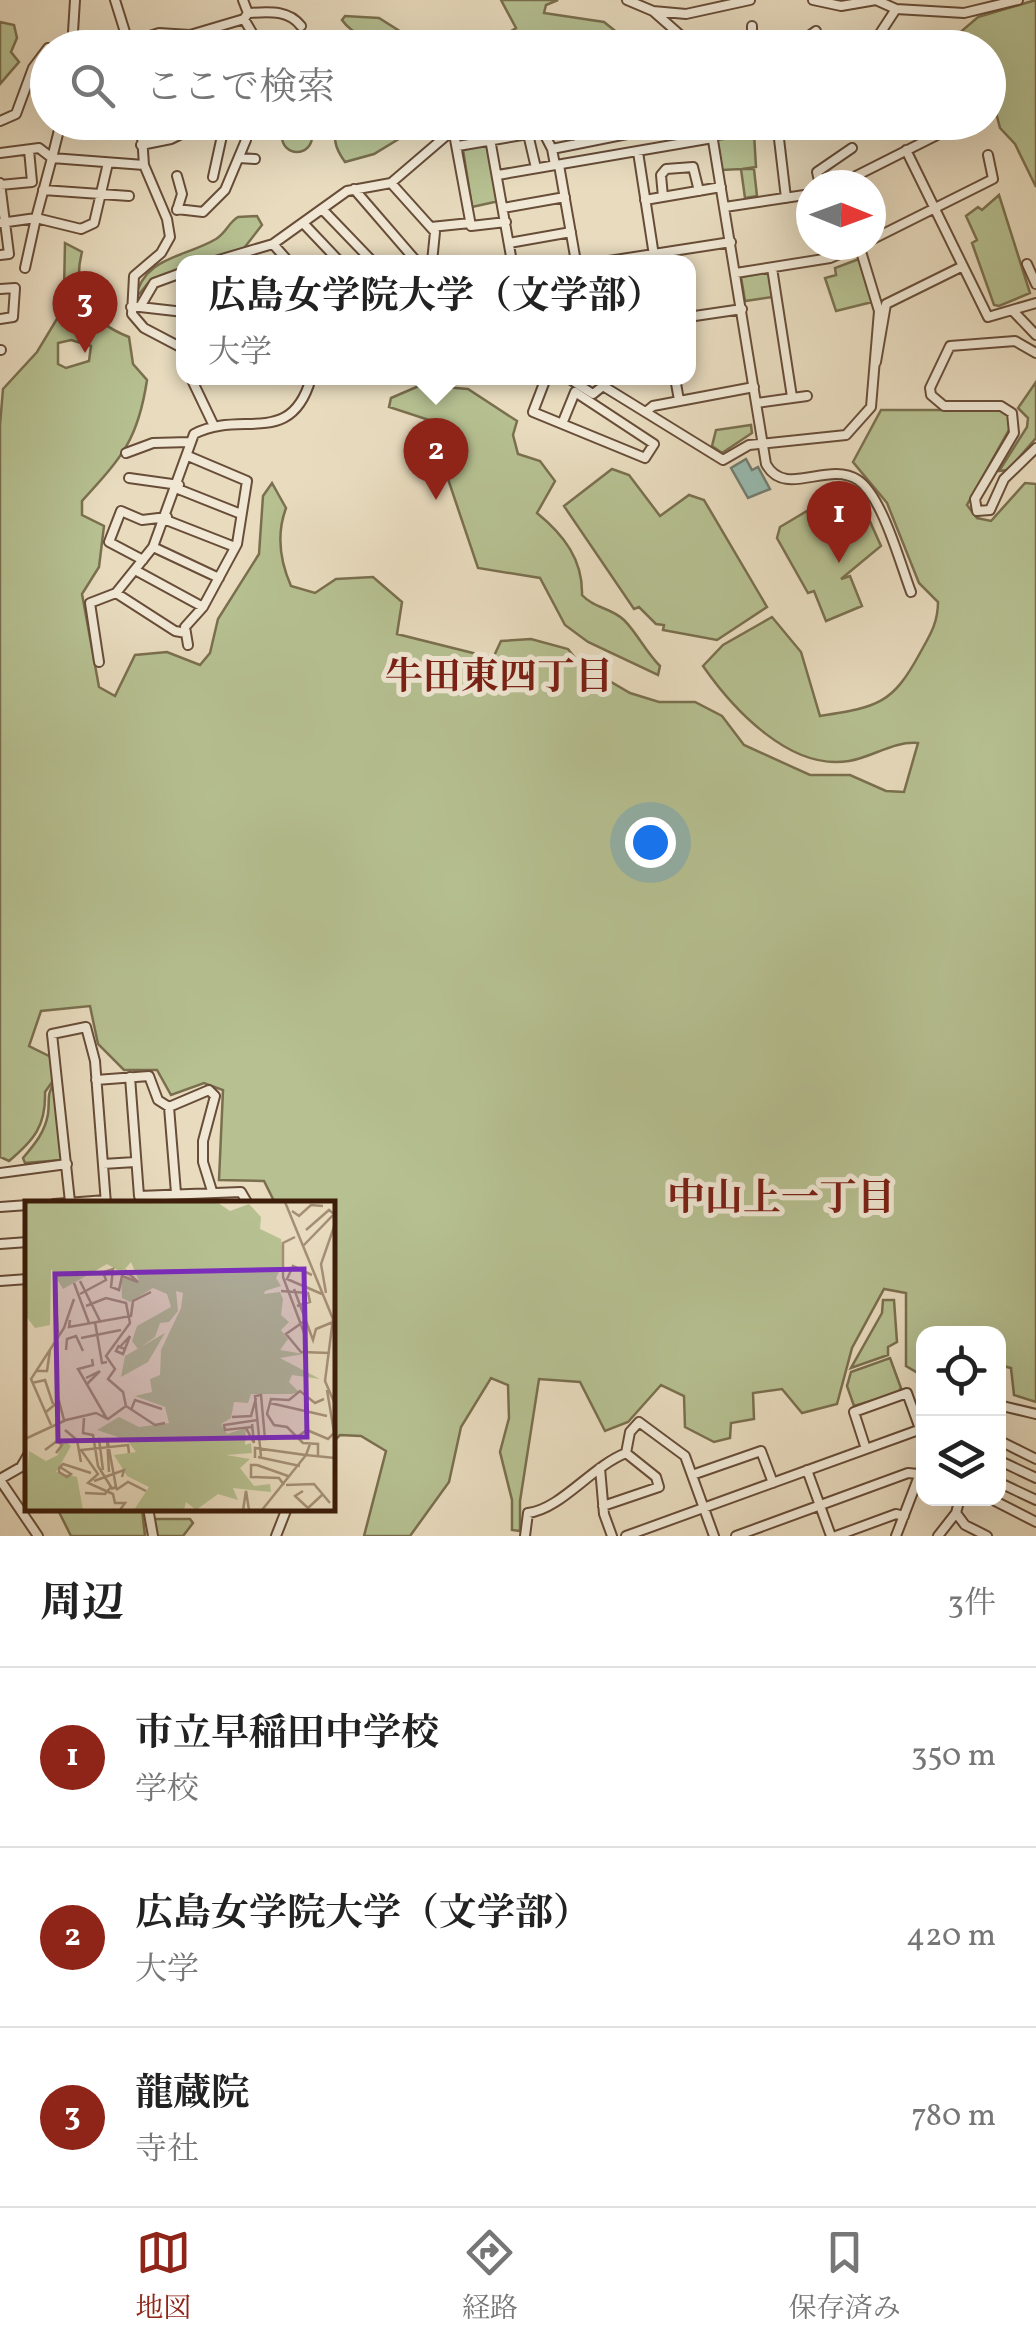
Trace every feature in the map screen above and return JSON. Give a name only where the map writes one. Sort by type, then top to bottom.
[{"type":"street","points":[[73,30],[75,0]]},
{"type":"street","points":[[115,0],[125,30]]},
{"type":"street","points":[[243,0],[253,30]]},
{"type":"street","points":[[627,0],[653,11],[686,14],[750,0]]},
{"type":"street","points":[[813,0],[841,6],[876,0],[896,9],[964,12],[1018,0]]},
{"type":"street","points":[[882,30],[896,9]]},
{"type":"street","points":[[205,30],[267,10],[283,14],[300,26]]},
{"type":"street","points":[[653,11],[674,30]]},
{"type":"street","points":[[0,121],[16,114],[30,78]]},
{"type":"street","points":[[25,268],[56,140]]},
{"type":"street","points":[[142,140],[144,165],[168,219],[167,245],[134,276],[135,307],[138,323],[176,344]]},
{"type":"street","points":[[142,145],[166,140]]},
{"type":"street","points":[[212,177],[220,140]]},
{"type":"street","points":[[177,210],[202,212],[225,190],[246,140]]},
{"type":"street","points":[[254,255],[354,189],[392,183],[441,140]]},
{"type":"street","points":[[456,140],[470,224]]},
{"type":"street","points":[[458,146],[490,140],[511,255]]},
{"type":"street","points":[[529,140],[536,168]]},
{"type":"street","points":[[547,140],[565,197],[575,255]]},
{"type":"street","points":[[552,149],[595,140]]},
{"type":"street","points":[[498,174],[702,140]]},
{"type":"street","points":[[713,140],[766,464],[779,478],[842,473],[868,490],[911,592]]},
{"type":"street","points":[[779,140],[786,198]]},
{"type":"street","points":[[867,170],[926,140]]},
{"type":"street","points":[[820,170],[852,148]]},
{"type":"street","points":[[0,256],[9,254],[0,185],[32,182],[29,150]]},
{"type":"street","points":[[906,150],[988,317],[1036,302]]},
{"type":"street","points":[[0,153],[47,151],[52,158],[144,165]]},
{"type":"street","points":[[638,152],[655,255]]},
{"type":"street","points":[[886,233],[992,179],[988,156]]},
{"type":"street","points":[[239,158],[256,160]]},
{"type":"street","points":[[2,222],[36,218],[82,228],[98,216],[108,163]]},
{"type":"street","points":[[664,196],[662,174],[666,169],[694,167],[699,190]]},
{"type":"street","points":[[168,219],[177,210],[182,194],[176,176]]},
{"type":"street","points":[[392,183],[435,232],[433,255]]},
{"type":"street","points":[[646,200],[721,187]]},
{"type":"street","points":[[354,189],[411,255]]},
{"type":"street","points":[[43,190],[129,196]]},
{"type":"street","points":[[725,207],[796,196]]},
{"type":"street","points":[[503,208],[565,197]]},
{"type":"street","points":[[322,210],[366,255]]},
{"type":"street","points":[[431,227],[477,227],[506,222]]},
{"type":"street","points":[[304,224],[333,255]]},
{"type":"street","points":[[509,243],[571,232]]},
{"type":"street","points":[[669,255],[731,242]]},
{"type":"street","points":[[273,244],[283,255]]},
{"type":"street","points":[[736,273],[818,260]]},
{"type":"street","points":[[605,385],[723,460],[748,445],[846,435],[870,407],[879,310],[864,260]]},
{"type":"street","points":[[1027,264],[1036,284]]},
{"type":"street","points":[[874,366],[881,354],[886,304],[963,266]]},
{"type":"street","points":[[772,268],[792,397]]},
{"type":"street","points":[[135,307],[154,283],[176,275]]},
{"type":"street","points":[[0,290],[15,288],[17,302],[13,317],[0,318]]},
{"type":"street","points":[[135,307],[176,311]]},
{"type":"street","points":[[696,317],[742,309]]},
{"type":"street","points":[[1013,311],[1036,335]]},
{"type":"street","points":[[1036,353],[1016,341],[950,346],[930,388],[931,395],[944,406],[1001,406],[1012,414],[1014,432],[975,500],[977,511],[990,510],[1004,479],[1036,448]]},
{"type":"street","points":[[195,385],[213,424]]},
{"type":"street","points":[[99,662],[90,604],[116,593],[154,548],[194,434],[213,424],[275,422],[302,403],[308,385]]},
{"type":"street","points":[[543,385],[533,412],[562,424],[645,458],[654,444],[575,392],[562,424]]},
{"type":"street","points":[[579,385],[593,394],[598,385]]},
{"type":"street","points":[[676,385],[678,400]]},
{"type":"street","points":[[647,411],[678,400],[754,386]]},
{"type":"street","points":[[756,403],[807,396]]},
{"type":"street","points":[[126,453],[153,443],[190,442]]},
{"type":"street","points":[[188,456],[247,481],[236,547],[204,607],[185,626],[188,644]]},
{"type":"street","points":[[130,478],[178,487],[241,514]]},
{"type":"street","points":[[143,560],[109,542],[121,512],[142,520],[167,518],[236,547]]},
{"type":"street","points":[[154,548],[220,578]]},
{"type":"street","points":[[134,570],[204,607]]},
{"type":"street","points":[[116,593],[175,631],[186,633]]},
{"type":"street","points":[[70,1201],[52,1034],[86,1028],[96,1080],[106,1201]]},
{"type":"street","points":[[96,1080],[149,1076],[158,1100],[169,1107]]},
{"type":"street","points":[[130,1078],[139,1196],[212,1190],[241,1192],[246,1201]]},
{"type":"street","points":[[169,1107],[200,1091],[210,1090],[215,1096],[203,1140],[202,1162],[212,1190]]},
{"type":"street","points":[[169,1107],[176,1193]]},
{"type":"street","points":[[103,1164],[135,1162]]},
{"type":"street","points":[[0,1172],[66,1164]]},
{"type":"street","points":[[0,1207],[25,1206]]},
{"type":"street","points":[[0,1244],[25,1242]]},
{"type":"street","points":[[0,1281],[25,1279]]},
{"type":"street","points":[[866,1449],[854,1412],[906,1393],[916,1416]]},
{"type":"street","points":[[1006,1408],[1036,1414]]},
{"type":"street","points":[[626,1454],[630,1432],[639,1422],[685,1456],[714,1536]]},
{"type":"street","points":[[626,1536],[916,1431]]},
{"type":"street","points":[[1006,1444],[1036,1458]]},
{"type":"street","points":[[692,1475],[761,1451],[773,1483]]},
{"type":"street","points":[[524,1536],[528,1513],[559,1502],[578,1480],[626,1454]]},
{"type":"street","points":[[603,1506],[659,1487],[656,1478],[626,1454]]},
{"type":"street","points":[[25,1460],[21,1467],[0,1479],[38,1536]]},
{"type":"street","points":[[1006,1464],[1036,1478]]},
{"type":"street","points":[[600,1468],[603,1506],[612,1536]]},
{"type":"street","points":[[806,1470],[833,1536],[896,1514],[904,1516]]},
{"type":"street","points":[[736,1536],[908,1473],[916,1474]]},
{"type":"street","points":[[896,1536],[916,1480]]},
{"type":"street","points":[[1006,1486],[1036,1500]]},
{"type":"street","points":[[938,1536],[958,1506]]},
{"type":"street","points":[[1004,1506],[1036,1522]]},
{"type":"street","points":[[148,1511],[152,1536]]},
{"type":"street","points":[[276,1536],[286,1511]]},
{"type":"street","points":[[956,1512],[965,1526],[987,1536]]},
{"type":"green space","points":[[501,0],[558,0],[546,5],[544,13],[604,22],[614,30],[513,30],[516,28]]},
{"type":"green space","points":[[1036,0],[1036,187],[1015,144],[1006,134],[1006,30],[963,30],[978,17]]},
{"type":"green space","points":[[345,16],[379,18],[398,30],[353,30],[342,20]]},
{"type":"green space","points":[[0,22],[14,25],[17,38],[11,52],[19,62],[0,84]]},
{"type":"green space","points":[[283,140],[311,140],[297,152]]},
{"type":"green space","points":[[397,140],[374,154],[345,162],[336,142]]},
{"type":"green space","points":[[717,140],[754,140],[756,167],[742,169],[754,169],[757,196],[745,198],[741,169],[722,170]]},
{"type":"green space","points":[[487,144],[499,201],[472,207],[463,150]]},
{"type":"green space","points":[[999,195],[1030,293],[999,306],[994,305],[972,243],[977,240],[966,216],[978,207],[982,210]]},
{"type":"green space","points":[[257,216],[262,225],[241,252],[179,255],[216,239],[238,217]]},
{"type":"green space","points":[[65,243],[82,252],[79,280],[87,304],[104,323],[129,337],[133,364],[147,380],[139,418],[126,447],[82,501],[82,515],[104,526],[99,567],[82,594],[99,687],[115,696],[135,655],[167,652],[200,665],[210,653],[218,619],[259,554],[263,496],[272,483],[286,508],[281,548],[291,586],[315,593],[336,579],[373,577],[402,602],[397,634],[493,658],[501,641],[531,639],[568,649],[579,663],[630,693],[659,702],[695,702],[722,716],[744,745],[810,775],[850,775],[886,791],[904,792],[918,743],[900,744],[849,761],[827,762],[806,756],[785,747],[747,718],[703,666],[723,645],[772,617],[801,652],[820,716],[869,706],[891,693],[901,684],[930,634],[938,602],[919,583],[887,503],[853,462],[881,410],[1003,410],[1010,417],[1010,428],[967,505],[977,518],[991,521],[1025,483],[1036,484],[1036,1402],[1014,1395],[1011,1368],[1006,1367],[1006,1326],[916,1326],[916,1372],[906,1366],[906,1293],[884,1289],[852,1348],[837,1404],[802,1413],[782,1389],[753,1393],[754,1419],[731,1423],[730,1438],[714,1442],[685,1427],[684,1396],[661,1385],[628,1422],[605,1431],[580,1382],[539,1379],[520,1501],[520,1531],[512,1530],[512,1500],[500,1452],[509,1418],[508,1385],[491,1378],[461,1427],[449,1482],[410,1536],[364,1536],[386,1451],[361,1436],[340,1435],[335,1440],[335,1201],[274,1201],[264,1181],[219,1180],[223,1090],[204,1083],[171,1095],[157,1070],[124,1070],[98,1044],[90,1006],[41,1011],[29,1046],[51,1057],[55,1078],[45,1092],[41,1123],[32,1139],[9,1161],[0,1157],[0,425],[3,389],[37,352],[69,299],[64,291]],"holes":[[[71,340],[91,346],[89,361],[66,368],[58,364],[58,343]]]},
{"type":"green space","points":[[176,256],[176,271],[149,282],[135,299],[147,274]]},
{"type":"green space","points":[[859,260],[872,302],[836,311],[825,278],[836,275],[835,268]]},
{"type":"green space","points":[[769,272],[773,297],[745,301],[741,277]]},
{"type":"green space","points":[[1036,382],[1036,438],[1008,470],[999,471],[1027,427],[1028,418],[1018,408]]},
{"type":"green space","points":[[421,385],[468,389],[517,421],[513,435],[518,454],[540,461],[555,481],[537,513],[570,549],[579,571],[582,595],[624,620],[660,666],[658,675],[588,642],[565,625],[540,578],[478,568],[446,473],[425,470],[417,447],[433,430],[429,420],[389,407],[391,398]]},
{"type":"green space","points":[[751,425],[752,433],[722,453],[712,446],[716,430]]},
{"type":"green space","points":[[612,469],[629,475],[660,516],[689,495],[704,500],[767,607],[717,640],[663,630],[664,625],[656,624],[639,607],[634,609],[564,506]]},
{"type":"green space","points":[[847,494],[859,497],[881,546],[841,579],[850,576],[862,606],[826,621],[814,591],[808,593],[777,538],[780,527],[827,499]]},
{"type":"green space","points":[[55,1082],[62,1160],[25,1163],[23,1158],[45,1126],[49,1094]]},
{"type":"green space","points":[[883,1300],[894,1300],[897,1342],[888,1347],[888,1355],[851,1368],[882,1313]]},
{"type":"green space","points":[[890,1358],[901,1388],[898,1393],[854,1406],[847,1386],[851,1372]]},
{"type":"green space","points":[[58,1511],[142,1511],[145,1536],[71,1536]]},
{"type":"green space","points":[[152,1519],[190,1519],[193,1523],[183,1536],[156,1536]]},
{"type":"water","points":[[746,459],[752,470],[758,467],[770,489],[748,498],[731,468]]},
{"type":"place","name":"龍蔵院","points":[[85,353]]},
{"type":"place","name":"広島女学院大学（文学部）","points":[[436,500]]},
{"type":"place","name":"市立早稲田中学校","points":[[839,563]]},
{"type":"district","name":"牛田東四丁目","points":[[499,676]]},
{"type":"district","name":"中山上一丁目","points":[[781,1197]]}]
